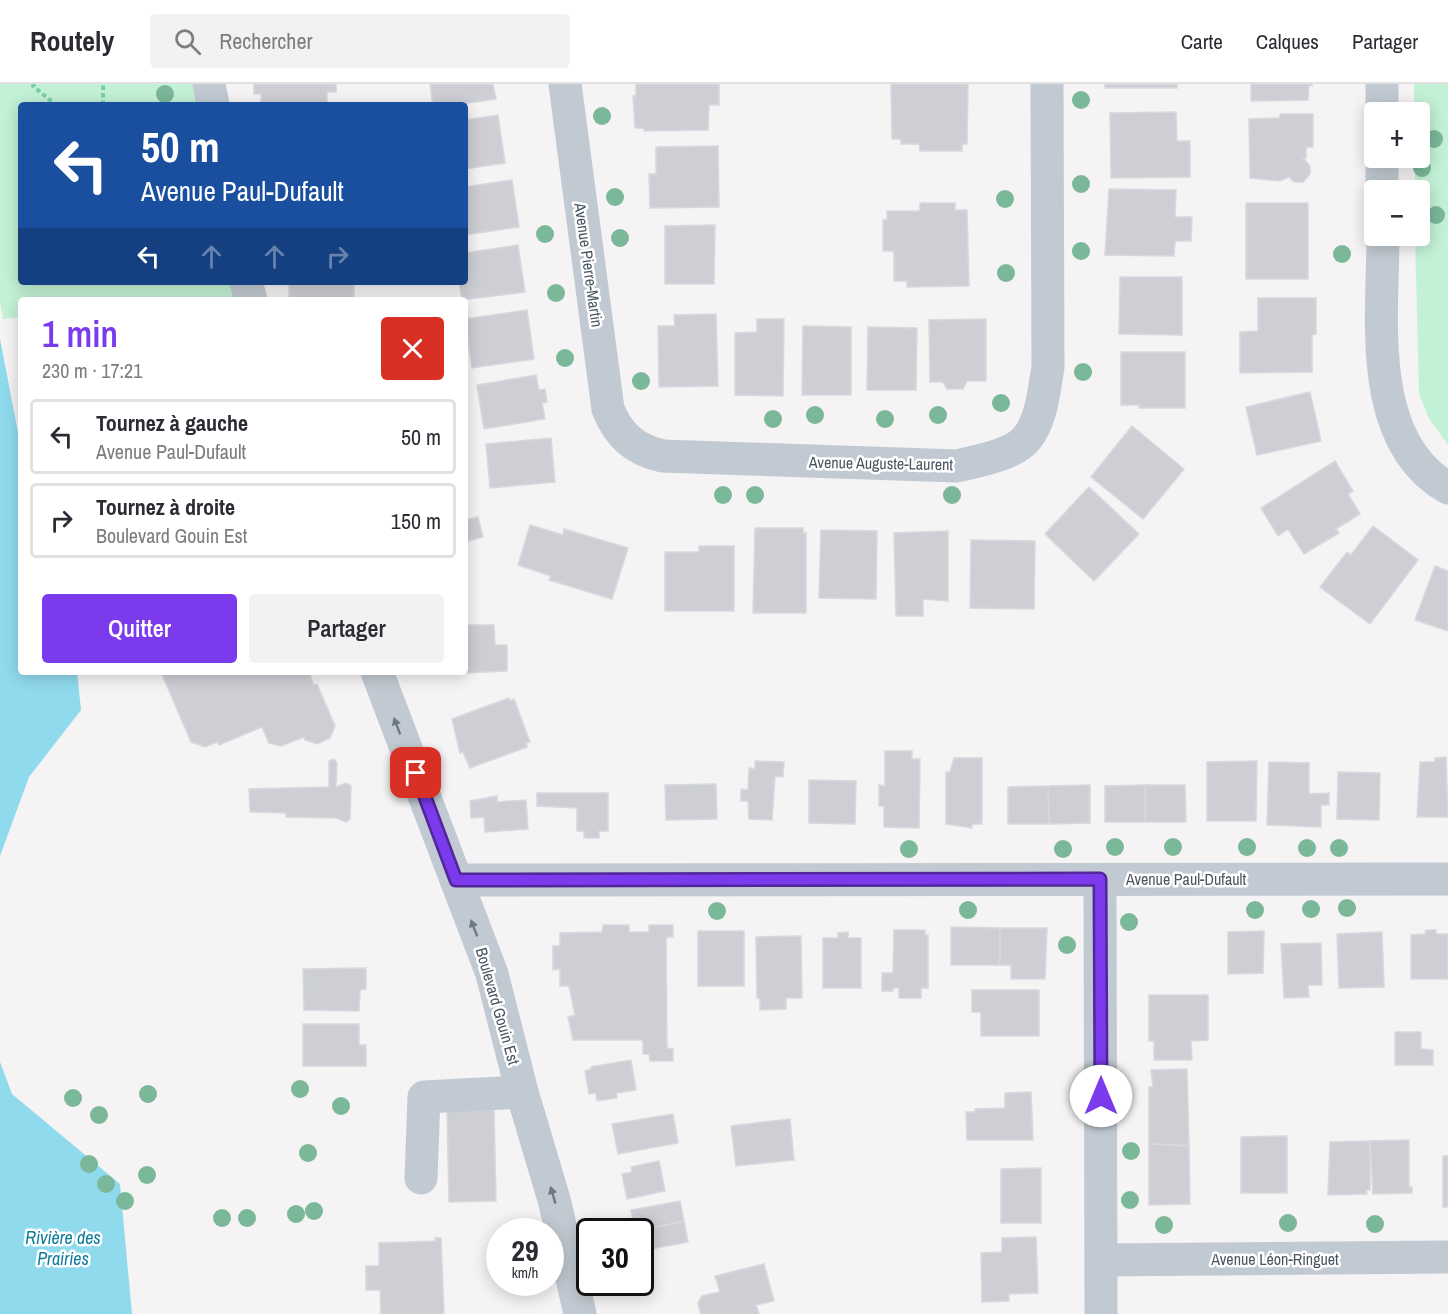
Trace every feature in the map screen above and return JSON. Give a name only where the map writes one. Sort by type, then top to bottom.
[{"type":"street","points":[[209,84],[212,102]]},
{"type":"street","name":"Avenue Pierre-Martin","points":[[565,84],[608,409],[615,426],[627,440]]},
{"type":"street","name":"Avenue Auguste-Laurent","points":[[627,440],[643,452],[663,456],[957,466],[998,456],[1026,439],[1040,409],[1048,367],[1047,84]]},
{"type":"street","points":[[1382,84],[1382,102]]},
{"type":"street","points":[[1383,246],[1383,357],[1387,396],[1396,429],[1416,461],[1448,488]]},
{"type":"street","name":"Boulevard Gouin Est","points":[[378,675],[492,974],[522,1092],[555,1203],[580,1314]]},
{"type":"street","points":[[1100,879],[1101,1314]]},
{"type":"street","name":"Avenue Paul-Dufault","points":[[456,880],[1448,879]]},
{"type":"street","points":[[421,1178],[424,1097],[522,1092]]},
{"type":"street","name":"Avenue Léon-Ringuet","points":[[1102,1260],[1448,1257]]},
{"type":"path","points":[[35,84],[33,86],[52,102]]},
{"type":"path","points":[[103,84],[103,102]]},
{"type":"green space","points":[[0,84],[210,84],[213,102],[18,102],[18,285],[246,285],[248,297],[18,297],[18,317],[3,319],[0,302]]},
{"type":"green space","points":[[1414,84],[1448,84],[1448,445],[1428,417],[1419,393],[1415,246],[1430,246],[1430,180],[1415,180],[1415,168],[1430,168],[1430,102],[1414,102]]},
{"type":"water","points":[[0,339],[18,432],[18,675],[77,675],[81,710],[29,777],[0,856]]},
{"type":"water","name":"Rivière des Prairies","points":[[0,1062],[12,1094],[120,1184],[132,1314],[0,1314]]},
{"type":"building","points":[[254,84],[336,84],[336,92],[327,92],[327,102],[261,102],[261,94],[254,94]]},
{"type":"building","points":[[430,84],[493,84],[496,99],[468,103],[433,102]]},
{"type":"building","points":[[636,84],[719,84],[719,105],[709,105],[708,130],[644,131],[644,128],[635,128],[633,96],[636,96]]},
{"type":"building","points":[[891,84],[968,84],[967,144],[962,144],[962,151],[920,151],[919,144],[901,144],[901,139],[892,139]]},
{"type":"building","points":[[1105,84],[1177,84],[1177,88],[1105,88]]},
{"type":"building","points":[[1251,84],[1312,84],[1312,86],[1309,85],[1308,100],[1251,101]]},
{"type":"building","points":[[1176,112],[1177,141],[1190,141],[1190,177],[1111,178],[1110,113]]},
{"type":"building","points":[[1280,114],[1313,114],[1313,147],[1306,147],[1306,158],[1303,158],[1310,166],[1310,174],[1303,182],[1294,182],[1289,177],[1280,181],[1250,178],[1249,119],[1280,118]]},
{"type":"building","points":[[498,115],[505,163],[468,169],[468,120]]},
{"type":"building","points":[[718,146],[719,207],[650,208],[649,174],[656,174],[656,147]]},
{"type":"building","points":[[512,180],[519,227],[468,235],[468,187]]},
{"type":"building","points":[[1109,189],[1176,190],[1175,217],[1192,217],[1191,241],[1175,241],[1174,256],[1105,255]]},
{"type":"building","points":[[920,203],[955,203],[955,210],[967,210],[969,286],[907,287],[907,281],[894,281],[894,251],[883,251],[883,220],[887,220],[887,211],[920,211]]},
{"type":"building","points":[[1246,203],[1308,203],[1308,279],[1246,279]]},
{"type":"building","points":[[715,225],[714,284],[665,284],[665,226]]},
{"type":"building","points":[[518,245],[525,292],[468,299],[468,297],[462,297],[460,285],[468,285],[468,253]]},
{"type":"building","points":[[1120,277],[1182,277],[1182,335],[1119,334]]},
{"type":"building","points":[[289,285],[354,285],[354,297],[289,297]]},
{"type":"building","points":[[1258,298],[1316,298],[1316,334],[1312,335],[1312,372],[1240,373],[1240,332],[1258,331]]},
{"type":"building","points":[[527,310],[534,359],[472,368],[468,319]]},
{"type":"building","points":[[716,314],[718,386],[659,387],[658,326],[675,326],[674,315]]},
{"type":"building","points":[[757,319],[784,319],[783,396],[735,395],[735,333],[757,332]]},
{"type":"building","points":[[986,319],[986,381],[967,381],[963,389],[947,389],[943,382],[930,382],[929,320]]},
{"type":"building","points":[[803,326],[851,327],[851,395],[802,395]]},
{"type":"building","points":[[868,327],[917,328],[916,390],[867,390]]},
{"type":"building","points":[[1121,352],[1185,352],[1185,408],[1139,408],[1140,405],[1121,405]]},
{"type":"building","points":[[536,375],[539,390],[545,389],[547,402],[542,403],[545,419],[484,429],[477,385]]},
{"type":"building","points":[[1310,392],[1321,441],[1257,455],[1246,407]]},
{"type":"building","points":[[1132,426],[1184,469],[1143,519],[1091,477]]},
{"type":"building","points":[[551,438],[555,482],[490,488],[486,444]]},
{"type":"building","points":[[1335,461],[1353,491],[1348,494],[1360,514],[1336,529],[1339,533],[1304,554],[1288,529],[1278,536],[1261,508]]},
{"type":"building","points":[[1089,487],[1139,534],[1094,581],[1045,534]]},
{"type":"building","points":[[478,517],[483,537],[468,541],[468,519]]},
{"type":"building","points":[[530,525],[563,535],[564,529],[628,548],[612,599],[549,580],[551,576],[518,565]]},
{"type":"building","points":[[1373,526],[1418,560],[1370,624],[1320,587],[1347,552],[1351,555]]},
{"type":"building","points":[[755,528],[803,528],[803,533],[806,533],[806,613],[753,613]]},
{"type":"building","points":[[821,530],[877,531],[876,599],[819,598]]},
{"type":"building","points":[[948,531],[948,601],[923,599],[923,616],[896,616],[894,533]]},
{"type":"building","points":[[971,540],[1035,541],[1034,609],[970,608]]},
{"type":"building","points":[[699,546],[734,546],[734,611],[665,611],[665,552],[699,552]]},
{"type":"building","points":[[1435,566],[1448,571],[1448,631],[1415,620]]},
{"type":"building","points":[[468,625],[494,625],[495,645],[507,645],[507,671],[468,673]]},
{"type":"building","points":[[162,675],[310,675],[314,685],[317,684],[335,726],[330,738],[317,744],[305,740],[304,737],[281,746],[269,743],[262,727],[219,745],[217,742],[205,747],[191,742]]},
{"type":"building","points":[[509,698],[510,701],[514,699],[530,742],[526,743],[527,747],[470,768],[463,752],[460,753],[452,719]]},
{"type":"building","points":[[885,751],[912,751],[912,759],[920,759],[919,828],[884,827],[884,806],[879,806],[879,785],[885,786]]},
{"type":"building","points":[[1446,757],[1448,817],[1417,817],[1420,762],[1435,762],[1435,758]]},
{"type":"building","points":[[954,758],[982,758],[982,824],[972,824],[972,828],[946,824],[946,772],[950,772]]},
{"type":"building","points":[[334,759],[337,763],[336,787],[346,783],[351,786],[350,819],[346,822],[337,818],[286,817],[286,813],[250,812],[249,789],[329,787],[329,761]]},
{"type":"building","points":[[755,761],[784,762],[783,777],[775,776],[772,820],[749,819],[748,801],[741,801],[741,789],[748,790],[749,768],[755,769]]},
{"type":"building","points":[[1257,761],[1256,821],[1207,821],[1207,762]]},
{"type":"building","points":[[1269,762],[1309,763],[1309,794],[1329,793],[1329,805],[1321,805],[1321,827],[1267,825]]},
{"type":"building","points":[[1338,772],[1380,773],[1379,820],[1337,819]]},
{"type":"building","points":[[809,780],[856,781],[855,824],[809,823]]},
{"type":"building","points":[[716,784],[717,819],[666,820],[665,785]]},
{"type":"building","points":[[1090,785],[1090,823],[1049,824],[1048,786]]},
{"type":"building","points":[[1145,785],[1185,785],[1186,822],[1145,822]]},
{"type":"building","points":[[1145,785],[1145,822],[1105,822],[1105,786]]},
{"type":"building","points":[[1048,786],[1049,824],[1008,824],[1008,787]]},
{"type":"building","points":[[537,793],[608,793],[608,831],[599,831],[599,838],[584,838],[584,831],[577,831],[577,808],[537,806]]},
{"type":"building","points":[[497,796],[497,802],[526,800],[528,829],[485,832],[484,817],[471,818],[470,801]]},
{"type":"building","points":[[603,925],[629,925],[629,932],[649,932],[649,925],[673,925],[673,937],[666,937],[667,1048],[673,1049],[673,1061],[650,1061],[649,1054],[643,1054],[643,1040],[573,1040],[568,1017],[575,1015],[569,986],[560,986],[560,969],[553,970],[553,946],[560,946],[560,933],[602,932]]},
{"type":"building","points":[[951,927],[1000,928],[1000,965],[951,965]]},
{"type":"building","points":[[1000,928],[1047,928],[1045,979],[1011,979],[1011,965],[1000,965]]},
{"type":"building","points":[[894,930],[925,930],[925,935],[928,935],[928,988],[921,988],[921,998],[899,998],[899,988],[893,988],[893,991],[882,991],[882,973],[893,973]]},
{"type":"building","points":[[1426,930],[1436,930],[1436,934],[1448,934],[1448,979],[1411,979],[1411,935],[1425,934]]},
{"type":"building","points":[[698,931],[744,931],[744,986],[698,986]]},
{"type":"building","points":[[1264,931],[1263,973],[1228,974],[1228,932]]},
{"type":"building","points":[[848,932],[848,938],[861,938],[861,988],[823,988],[823,938],[838,938],[838,933]]},
{"type":"building","points":[[1382,932],[1384,987],[1339,988],[1337,934]]},
{"type":"building","points":[[801,936],[802,998],[786,998],[786,1009],[760,1010],[760,998],[757,998],[756,937]]},
{"type":"building","points":[[1321,943],[1322,985],[1308,985],[1309,997],[1284,998],[1281,944]]},
{"type":"building","points":[[366,968],[366,989],[360,990],[359,1011],[304,1010],[303,969]]},
{"type":"building","points":[[972,990],[1039,990],[1039,1036],[981,1036],[981,1012],[972,1012]]},
{"type":"building","points":[[1149,995],[1208,995],[1208,1040],[1191,1041],[1192,1060],[1154,1060],[1154,1041],[1149,1041]]},
{"type":"building","points":[[303,1024],[359,1024],[359,1045],[366,1045],[366,1066],[303,1066]]},
{"type":"building","points":[[1395,1032],[1421,1032],[1421,1049],[1433,1050],[1433,1065],[1395,1065]]},
{"type":"building","points":[[631,1060],[636,1090],[616,1093],[617,1098],[597,1101],[596,1093],[589,1094],[585,1071],[591,1067]]},
{"type":"building","points":[[1187,1069],[1189,1146],[1149,1144],[1149,1087],[1153,1087],[1151,1070]]},
{"type":"building","points":[[1031,1092],[1033,1140],[967,1140],[966,1112],[975,1112],[975,1109],[1005,1108],[1005,1093]]},
{"type":"building","points":[[447,1110],[494,1110],[496,1201],[449,1202]]},
{"type":"building","points":[[673,1114],[678,1143],[618,1154],[612,1124]]},
{"type":"building","points":[[790,1119],[794,1160],[736,1166],[731,1126]]},
{"type":"building","points":[[1287,1136],[1287,1193],[1241,1193],[1241,1137]]},
{"type":"building","points":[[1409,1140],[1409,1187],[1412,1187],[1412,1193],[1373,1194],[1370,1141]]},
{"type":"building","points":[[1370,1141],[1370,1190],[1366,1190],[1367,1194],[1328,1195],[1330,1142]]},
{"type":"building","points":[[1149,1144],[1189,1146],[1190,1204],[1149,1205]]},
{"type":"building","points":[[1443,1156],[1448,1156],[1448,1207],[1443,1207]]},
{"type":"building","points":[[659,1161],[665,1191],[627,1199],[622,1174],[632,1172],[631,1167]]},
{"type":"building","points":[[1041,1168],[1041,1223],[1001,1223],[1001,1169]]},
{"type":"building","points":[[680,1201],[684,1221],[654,1228],[654,1218],[632,1218],[631,1210]]},
{"type":"building","points":[[684,1221],[688,1242],[654,1248],[654,1228]]},
{"type":"building","points":[[1036,1237],[1038,1293],[1009,1294],[1009,1301],[982,1302],[981,1253],[1002,1252],[1002,1238]]},
{"type":"building","points":[[435,1238],[441,1238],[444,1314],[381,1314],[380,1290],[366,1290],[366,1266],[379,1266],[379,1243],[436,1241]]},
{"type":"building","points":[[764,1264],[774,1301],[756,1305],[759,1314],[701,1314],[698,1303],[702,1296],[720,1292],[715,1276]]},
{"type":"route","points":[[416,773],[456,880],[1100,879],[1101,1096]]}]
